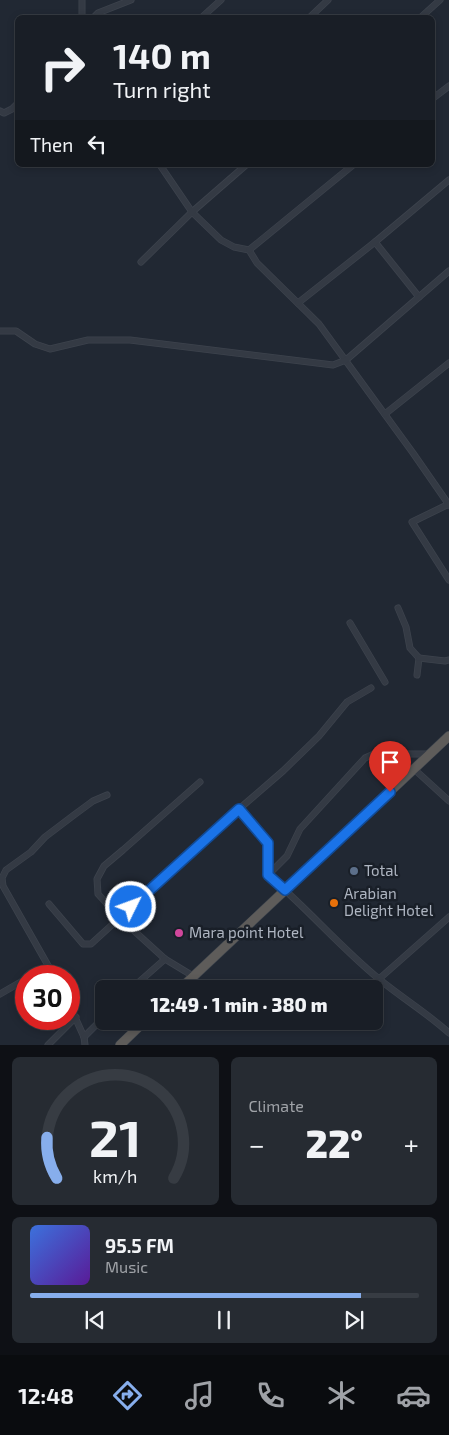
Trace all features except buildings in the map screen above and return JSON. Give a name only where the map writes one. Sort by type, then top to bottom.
[{"type":"highway","points":[[189,980],[449,736]]},
{"type":"highway","points":[[120,1045],[136,1030]]},
{"type":"street","points":[[82,0],[82,15]]},
{"type":"street","points":[[96,15],[131,0]]},
{"type":"street","points":[[204,15],[221,0]]},
{"type":"street","points":[[311,15],[328,0]]},
{"type":"street","points":[[423,15],[440,0]]},
{"type":"street","points":[[435,97],[449,86]]},
{"type":"street","points":[[0,111],[4,113],[15,106]]},
{"type":"street","points":[[161,167],[192,212],[221,240],[234,248],[249,250],[351,167]]},
{"type":"street","points":[[141,262],[192,212],[244,167]]},
{"type":"street","points":[[298,303],[376,242],[449,180]]},
{"type":"street","points":[[376,242],[419,297]]},
{"type":"street","points":[[249,250],[257,263],[319,324],[449,505],[412,522],[449,580]]},
{"type":"street","points":[[0,331],[16,331],[35,344],[50,349],[88,340],[130,340],[334,365],[346,360],[449,271]]},
{"type":"street","points":[[385,414],[449,363]]},
{"type":"street","points":[[398,608],[406,627],[410,648],[419,658],[449,660]]},
{"type":"street","points":[[350,623],[385,682]]},
{"type":"street","points":[[417,675],[419,658]]},
{"type":"street","points":[[49,904],[83,944],[91,944],[283,771],[319,736],[347,702],[371,688]]},
{"type":"street","points":[[268,875],[287,856],[300,829],[365,758],[383,750],[402,754],[430,754]]},
{"type":"street","points":[[414,769],[449,801]]},
{"type":"street","points":[[193,976],[165,959],[120,918],[98,894],[97,879],[104,866],[200,782]]},
{"type":"street","points":[[48,965],[3,886],[1,878],[6,870],[31,852],[45,837],[87,806],[107,795]]},
{"type":"street","points":[[239,809],[268,843],[268,875],[379,979],[449,1032]]},
{"type":"street","points":[[379,979],[449,917]]},
{"type":"street","points":[[141,980],[165,959]]},
{"type":"street","points":[[0,994],[15,985]]},
{"type":"street","points":[[84,1037],[95,1026]]},
{"type":"street","points":[[80,1027],[85,1045]]},
{"type":"street","points":[[48,1045],[63,1030]]},
{"type":"place","name":"Total","points":[[354,871]]},
{"type":"place","name":"Arabian Delight Hotel","points":[[334,903]]},
{"type":"place","name":"Mara point Hotel","points":[[179,933]]},
{"type":"route","points":[[131,907],[239,809],[268,843],[268,875],[285,890],[390,792]]}]
